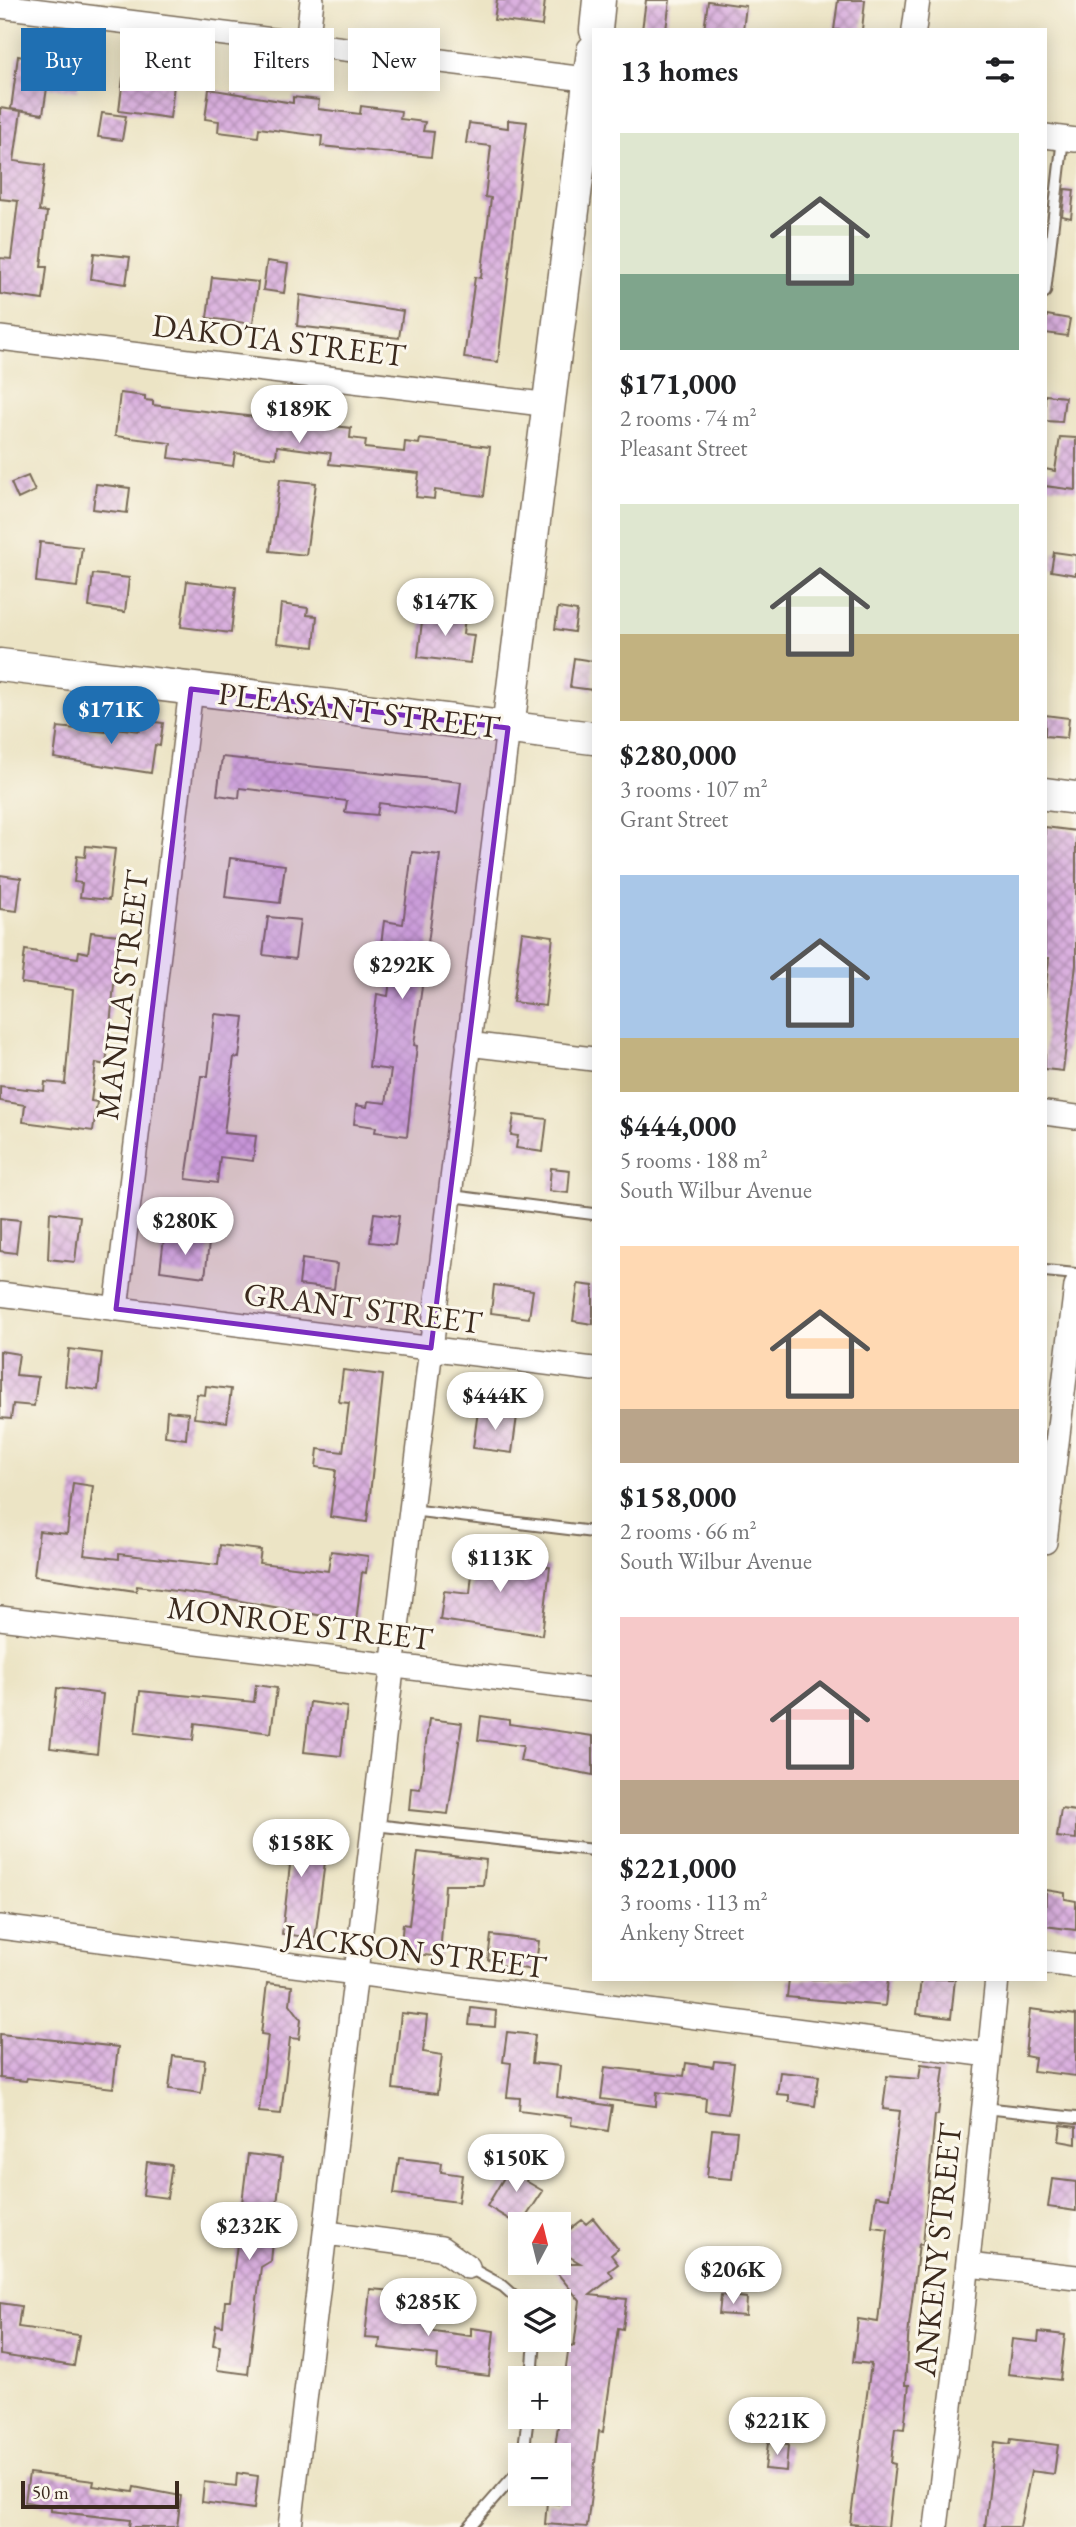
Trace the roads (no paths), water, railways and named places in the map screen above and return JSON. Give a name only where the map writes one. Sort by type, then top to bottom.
[{"type":"main road","points":[[596,28],[599,0]]},
{"type":"main road","points":[[508,728],[592,70]]},
{"type":"main road","name":"PLEASANT STREET","points":[[0,665],[592,738]]},
{"type":"main road","points":[[1047,794],[1076,798]]},
{"type":"street","points":[[309,28],[312,0]]},
{"type":"street","points":[[914,28],[918,0]]},
{"type":"street","points":[[0,6],[229,34]]},
{"type":"street","points":[[334,46],[592,70]]},
{"type":"street","name":"DAKOTA STREET","points":[[0,338],[550,405]]},
{"type":"street","name":"MANILA STREET","points":[[116,1309],[191,689]]},
{"type":"street","points":[[290,2527],[327,2233],[392,1666],[508,728]]},
{"type":"street","points":[[468,1044],[592,1059]]},
{"type":"street","points":[[1047,1113],[1076,1117]]},
{"type":"street","points":[[1047,1509],[1052,1426],[1076,1286]]},
{"type":"street","name":"GRANT STREET","points":[[0,1294],[592,1368]]},
{"type":"street","name":"MONROE STREET","points":[[0,1618],[592,1690]]},
{"type":"street","name":"JACKSON STREET","points":[[0,1927],[357,1976],[989,2055]]},
{"type":"street","points":[[1047,1962],[1076,1966]]},
{"type":"street","name":"ANKENY STREET","points":[[936,2527],[968,2265],[997,1981]]},
{"type":"street","points":[[327,2233],[441,2248],[468,2267]]},
{"type":"street","points":[[968,2265],[1076,2277]]},
{"type":"lane","points":[[1047,273],[1061,138]]},
{"type":"lane","points":[[452,1196],[592,1214]]},
{"type":"lane","points":[[1047,1270],[1076,1274]]},
{"type":"lane","points":[[411,1510],[592,1532]]},
{"type":"lane","points":[[375,1825],[592,1850]]},
{"type":"lane","points":[[984,2108],[1076,2118]]},
{"type":"lane","points":[[468,2267],[508,2290]]},
{"type":"lane","points":[[469,2527],[508,2483]]}]
